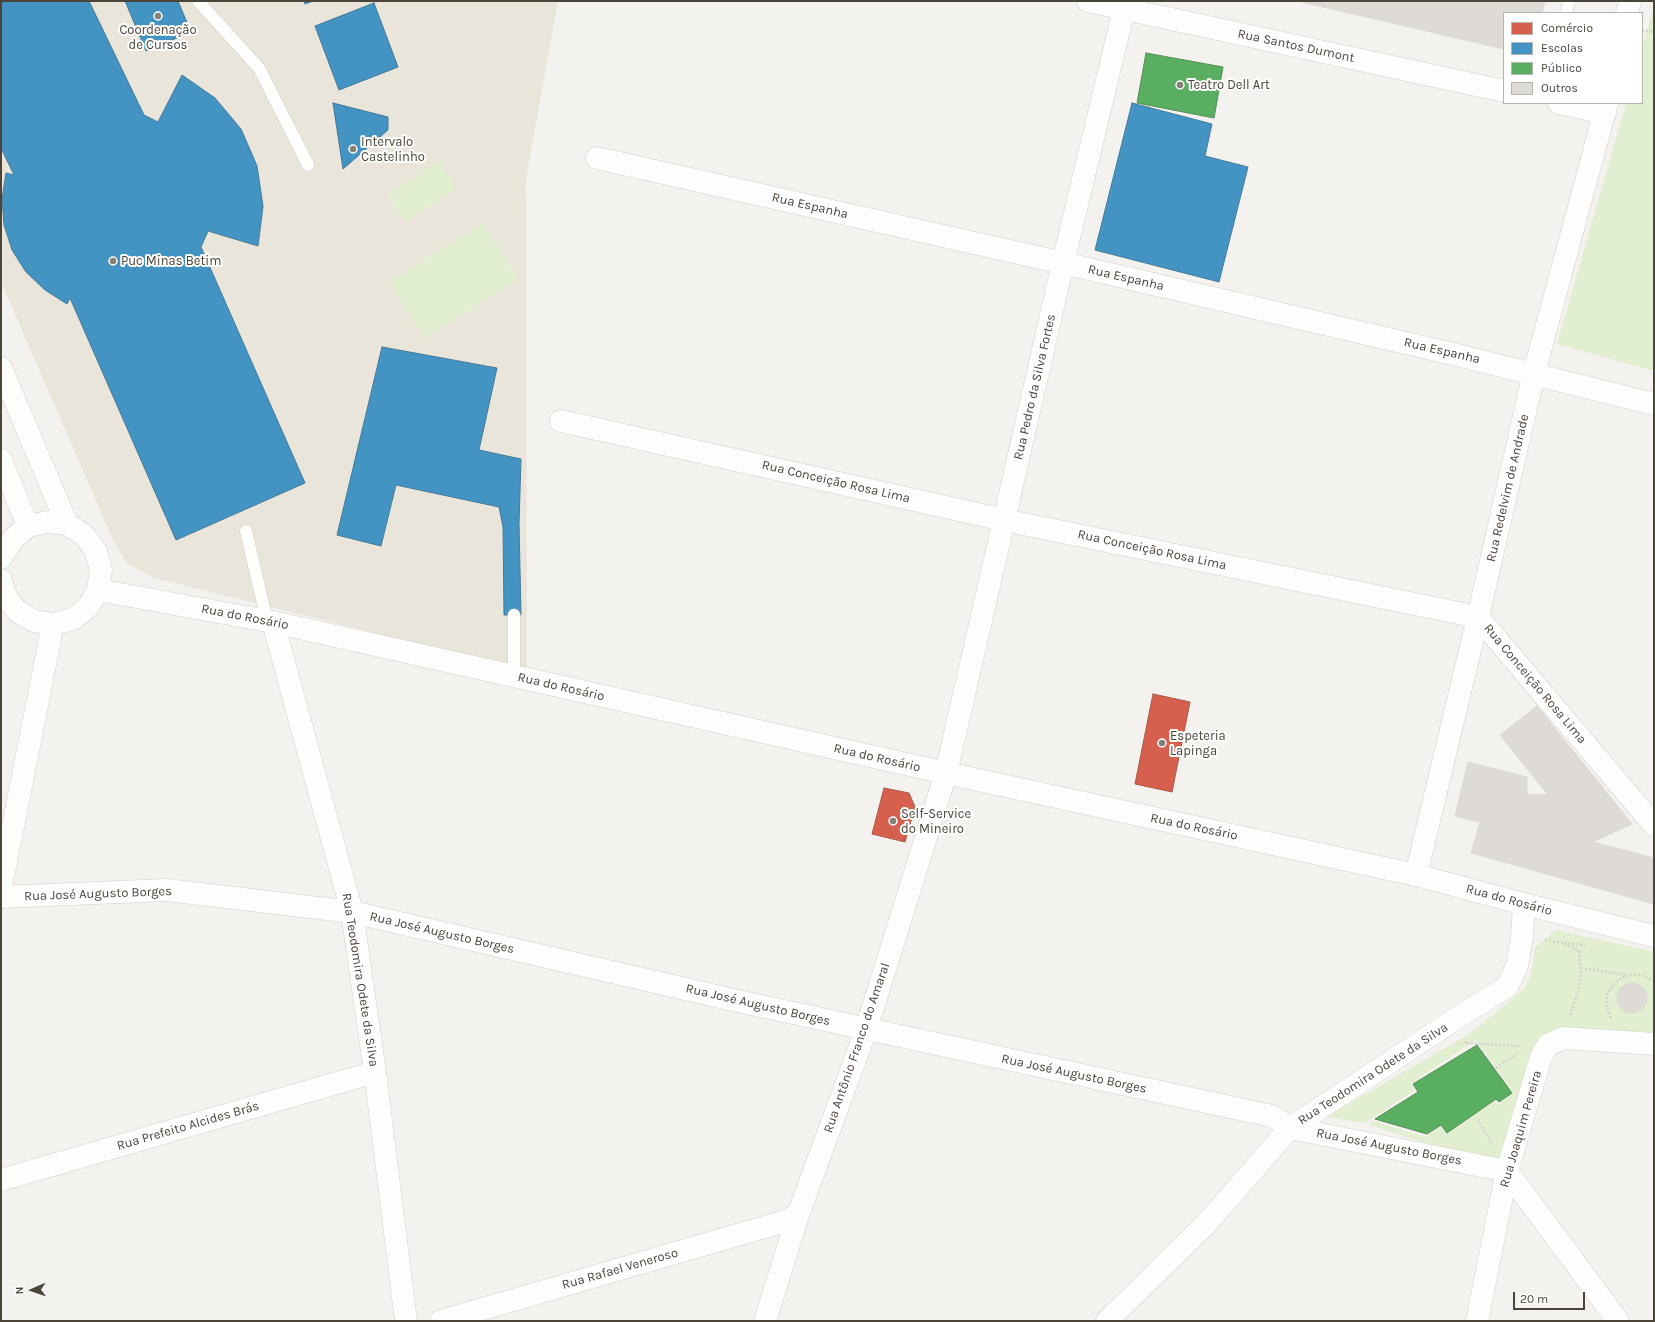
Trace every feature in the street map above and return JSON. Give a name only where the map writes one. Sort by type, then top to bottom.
[{"type":"street","name":"Rua Santos Dumont","points":[[1088,1],[1125,5],[1503,91]]},
{"type":"street","points":[[1627,12],[1630,1]]},
{"type":"street","name":"Rua Pedro da Silva Fortes","points":[[946,773],[1063,263],[1125,5]]},
{"type":"street","points":[[1568,104],[1606,108]]},
{"type":"street","name":"Rua Redelvim de Andrade","points":[[1416,875],[1478,617],[1534,373],[1606,108]]},
{"type":"street","name":"Rua Espanha","points":[[597,158],[1063,263],[1534,373],[1654,404]]},
{"type":"street","points":[[1,368],[67,524]]},
{"type":"street","name":"Rua Conceição Rosa Lima","points":[[561,422],[1004,520],[1478,617],[1654,825]]},
{"type":"street","points":[[1,460],[28,526]]},
{"type":"street","points":[[1,580],[5,595],[16,611],[34,621],[53,624],[73,619],[88,607],[98,590],[101,570],[96,550],[84,535],[67,524],[48,522],[28,526],[13,539],[2,560]]},
{"type":"street","name":"Rua do Rosário","points":[[98,590],[270,622],[946,773],[1416,875],[1524,904],[1654,936]]},
{"type":"street","name":"Rua Teodomira Odete da Silva","points":[[270,622],[352,912],[375,1072],[406,1321]]},
{"type":"street","points":[[1,887],[53,624]]},
{"type":"street","name":"Rua Antônio Franco do Amaral","points":[[765,1321],[798,1215],[866,1030],[946,773]]},
{"type":"street","name":"Rua José Augusto Borges","points":[[1,897],[167,890],[352,912],[866,1030],[1272,1116],[1290,1128],[1507,1171]]},
{"type":"street","name":"Rua Teodomira Odete da Silva","points":[[1107,1321],[1206,1224],[1290,1128],[1469,1010],[1507,987],[1517,966],[1522,937],[1524,904]]},
{"type":"street","points":[[1563,1038],[1654,1044]]},
{"type":"street","name":"Rua Joaquim Pereira","points":[[1477,1321],[1507,1171],[1541,1057],[1548,1045],[1563,1038]]},
{"type":"street","name":"Rua Prefeito Alcides Brás","points":[[1,1180],[375,1072]]},
{"type":"street","points":[[1507,1171],[1618,1321]]},
{"type":"street","name":"Rua Rafael Veneroso","points":[[441,1321],[782,1222],[798,1215]]},
{"type":"lane","points":[[198,1],[259,68],[308,165]]},
{"type":"lane","points":[[1566,12],[1569,1]]},
{"type":"lane","points":[[246,531],[270,622]]},
{"type":"lane","points":[[514,615],[514,676]]},
{"type":"path","points":[[1643,30],[1654,32]]},
{"type":"path","points":[[1522,937],[1562,943],[1579,951],[1581,968],[1578,992],[1563,1038]]},
{"type":"path","points":[[1581,968],[1626,976]]},
{"type":"path","points":[[1613,1022],[1608,1014],[1606,1004],[1607,995],[1611,987],[1618,980],[1634,974],[1642,975],[1654,981]]},
{"type":"path","points":[[1496,1068],[1519,1052]]},
{"type":"shaded area","points":[[1,1],[558,1],[526,179],[527,671],[151,577],[127,563],[114,542],[1,282]]},
{"type":"green space","points":[[1654,6],[1654,371],[1557,344],[1626,104],[1643,104],[1643,44]]},
{"type":"green space","points":[[439,161],[456,188],[406,222],[387,195]]},
{"type":"green space","points":[[483,223],[518,279],[424,338],[389,282]]},
{"type":"green space","points":[[1556,930],[1654,952],[1654,1036],[1563,1029],[1504,1168],[1369,1125],[1373,1121],[1425,1137],[1441,1126],[1447,1134],[1494,1100],[1497,1104],[1514,1093],[1476,1040],[1411,1083],[1415,1090],[1366,1123],[1326,1117],[1471,1033],[1525,988],[1531,974],[1535,947]]},
{"type":"building: Comércio","name":"Espeteria Lapinga","points":[[1153,694],[1190,702],[1172,792],[1135,784]]},
{"type":"building: Comércio","name":"Self-Service do Mineiro","points":[[884,788],[909,793],[915,807],[905,842],[872,834]]},
{"type":"building: Escolas","name":"Puc Minas Betim","points":[[1,1],[89,1],[144,115],[158,122],[182,75],[215,98],[241,129],[257,166],[263,206],[258,246],[208,231],[201,247],[305,483],[176,540],[70,298],[67,304],[45,290],[26,272],[12,250],[4,225],[2,199],[6,173],[14,175],[1,148]]},
{"type":"building: Escolas","name":"Coordenação de Cursos","points":[[125,1],[178,1],[191,32],[146,51]]},
{"type":"building: Escolas","points":[[304,1],[313,1],[305,4]]},
{"type":"building: Escolas","points":[[374,3],[398,67],[339,90],[315,26]]},
{"type":"building: Escolas","name":"Intervalo Castelinho","points":[[333,103],[388,117],[388,130],[343,169]]},
{"type":"building: Escolas","points":[[1132,103],[1212,124],[1205,156],[1248,167],[1219,282],[1095,250]]},
{"type":"building: Escolas","points":[[382,347],[497,368],[479,450],[521,459],[519,523],[521,615],[504,615],[503,527],[499,507],[396,485],[381,546],[337,535]]},
{"type":"building: Público","name":"Teatro Dell Art","points":[[1146,53],[1223,67],[1214,118],[1137,103]]},
{"type":"building: Público","points":[[1477,1045],[1512,1093],[1499,1102],[1496,1099],[1447,1133],[1441,1125],[1427,1134],[1375,1119],[1418,1092],[1413,1084]]},
{"type":"building: Outros","points":[[1297,1],[1545,1],[1542,12],[1503,12],[1503,49]]},
{"type":"building: Outros","points":[[1537,706],[1632,824],[1593,842],[1654,858],[1654,904],[1471,853],[1480,822],[1455,816],[1468,762],[1527,777],[1527,794],[1548,795],[1500,735]]},
{"type":"building: Outros","points":[[1632,983],[1643,987],[1647,998],[1643,1009],[1632,1013],[1621,1009],[1617,998],[1621,987]]},
{"type":"place","name":"Coordenação de Cursos","points":[[158,16]]},
{"type":"place","name":"Teatro Dell Art","points":[[1180,85]]},
{"type":"place","name":"Intervalo Castelinho","points":[[353,149]]},
{"type":"place","name":"Puc Minas Betim","points":[[113,261]]},
{"type":"place","name":"Espeteria Lapinga","points":[[1162,743]]},
{"type":"place","name":"Self-Service do Mineiro","points":[[893,821]]}]
